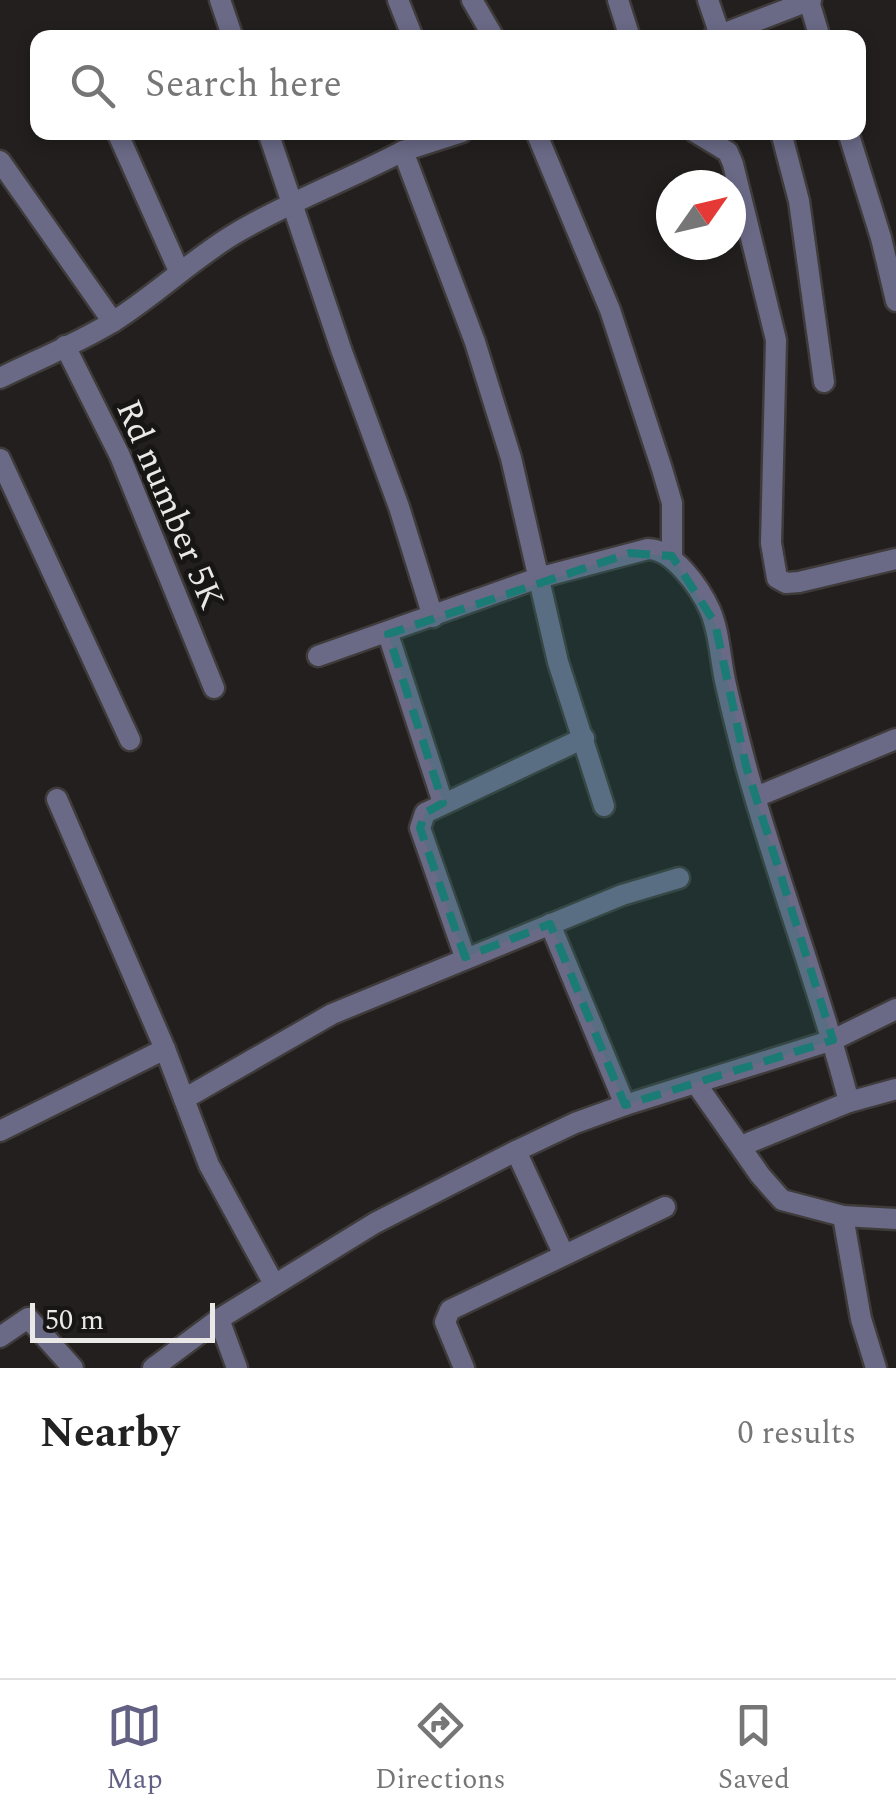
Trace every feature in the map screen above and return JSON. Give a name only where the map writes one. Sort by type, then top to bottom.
[{"type":"street","points":[[220,0],[230,30]]},
{"type":"street","points":[[398,0],[410,30]]},
{"type":"street","points":[[472,0],[489,30]]},
{"type":"street","points":[[618,0],[627,30]]},
{"type":"street","points":[[708,0],[715,30]]},
{"type":"street","points":[[748,30],[810,0],[818,30]]},
{"type":"street","points":[[121,140],[179,270]]},
{"type":"street","points":[[271,140],[399,507],[433,617]]},
{"type":"street","points":[[0,378],[112,322],[179,270],[236,233],[403,150],[436,140]]},
{"type":"street","points":[[539,140],[610,310],[662,469],[672,503],[672,556]]},
{"type":"street","points":[[708,140],[728,152],[733,164],[776,340],[771,542],[777,578],[786,583],[799,582],[896,560]]},
{"type":"street","points":[[783,140],[799,201],[824,382]]},
{"type":"street","points":[[850,140],[896,300]]},
{"type":"street","points":[[403,150],[511,458],[558,662],[604,806]]},
{"type":"street","points":[[0,161],[112,322]]},
{"type":"street","name":"Rd number 5K","points":[[65,346],[120,456],[214,688]]},
{"type":"street","points":[[0,459],[130,740]]},
{"type":"street","points":[[318,656],[538,578],[648,549],[659,549],[672,556],[708,606],[715,623],[726,684],[756,798],[849,1102]]},
{"type":"street","points":[[388,634],[443,804]]},
{"type":"street","points":[[465,958],[420,828],[425,813],[584,738]]},
{"type":"street","points":[[756,798],[896,739]]},
{"type":"street","points":[[57,798],[165,1049],[209,1165],[274,1284]]},
{"type":"street","points":[[184,1099],[332,1014],[622,894],[678,878]]},
{"type":"street","points":[[550,924],[626,1105]]},
{"type":"street","points":[[152,1368],[274,1284],[375,1223],[516,1151],[575,1123],[626,1105],[833,1040],[896,1009]]},
{"type":"street","points":[[0,1131],[165,1049]]},
{"type":"street","points":[[697,1085],[782,1200],[843,1216],[896,1219]]},
{"type":"street","points":[[741,1146],[849,1102],[896,1089]]},
{"type":"street","points":[[516,1151],[562,1253]]},
{"type":"street","points":[[464,1368],[445,1322],[450,1310],[665,1206]]},
{"type":"street","points":[[843,1216],[861,1319],[876,1368]]},
{"type":"street","points":[[0,1337],[28,1318],[73,1368]]},
{"type":"street","points":[[219,1320],[237,1368]]},
{"type":"highlighted area","points":[[630,553],[672,556],[715,623],[746,766],[833,1040],[625,1105],[550,924],[465,957],[420,828],[425,813],[443,803],[388,634]]}]
